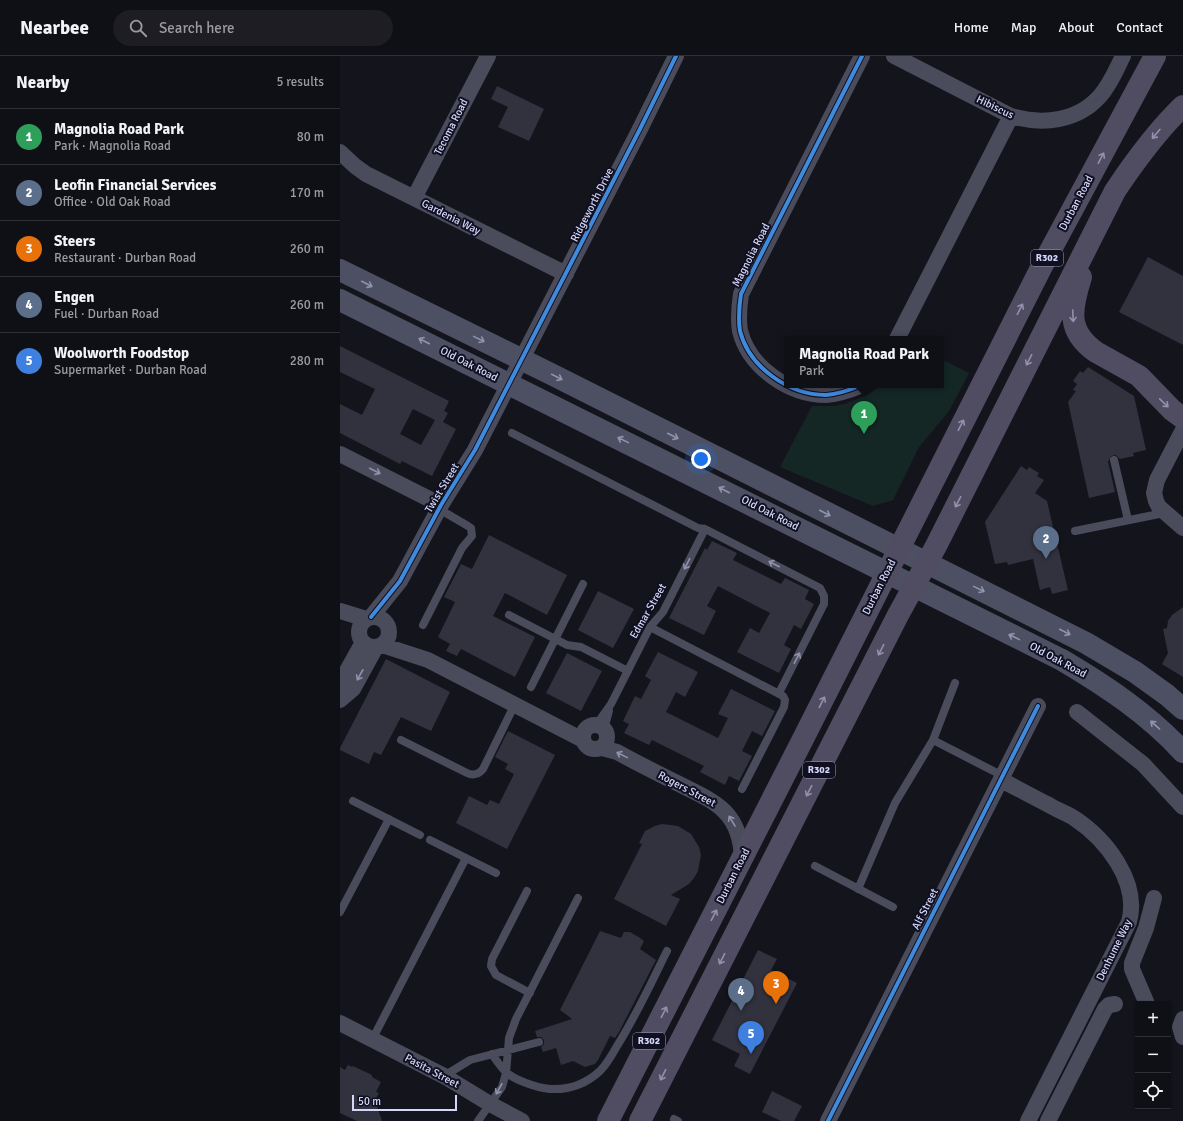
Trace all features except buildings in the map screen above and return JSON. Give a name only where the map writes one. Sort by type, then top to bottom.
[{"type":"main road","name":"Durban Road","points":[[608,1121],[1042,266],[1155,56]]},
{"type":"main road","name":"R302","points":[[640,1121],[1115,191],[1136,160],[1156,135],[1183,106]]},
{"type":"main road","points":[[1098,225],[1074,303],[1073,318],[1077,332],[1090,347],[1139,376],[1167,406],[1183,418]]},
{"type":"main road","points":[[340,270],[1086,643],[1135,672],[1167,695],[1183,709]]},
{"type":"main road","name":"Old Oak Road","points":[[340,300],[1062,660],[1097,681],[1131,705],[1150,720],[1183,752]]},
{"type":"street","name":"Tecoma Road","points":[[414,198],[488,56]]},
{"type":"street","name":"Ridgeworth Drive","points":[[522,360],[676,56]]},
{"type":"street","name":"Magnolia Road","points":[[784,383],[768,373],[750,355],[740,332],[739,306],[741,294],[862,56]]},
{"type":"street","name":"Hibiscus","points":[[894,56],[1011,116],[1023,119],[1048,121],[1072,116],[1092,104],[1106,87],[1123,56]]},
{"type":"street","points":[[899,336],[1011,116]]},
{"type":"street","name":"Gardenia Way","points":[[340,152],[366,174],[566,274]]},
{"type":"street","name":"Twist Street","points":[[340,700],[353,689],[400,581],[440,507],[475,450],[522,360]]},
{"type":"street","name":"Magnolia Road","points":[[796,388],[825,395],[838,393],[853,388]]},
{"type":"street","points":[[1183,430],[1155,486],[1156,500],[1159,507],[1164,513],[1183,528]]},
{"type":"street","points":[[340,454],[440,507]]},
{"type":"street","name":"Twist Street","points":[[376,638],[360,626],[400,581]]},
{"type":"street","points":[[340,611],[368,618],[380,617],[386,622],[376,638]]},
{"type":"street","points":[[340,619],[376,638],[428,660],[554,723],[592,731]]},
{"type":"street","name":"Twist Street","points":[[340,693],[342,680],[376,638]]},
{"type":"street","name":"Alf Street","points":[[828,1121],[1038,706]]},
{"type":"street","points":[[1077,712],[1143,764],[1183,807]]},
{"type":"street","name":"Rogers Street","points":[[592,731],[607,736],[607,741],[602,748],[617,752],[715,802],[735,826],[742,847],[742,858]]},
{"type":"street","name":"Denhume Way","points":[[1002,778],[1074,818],[1091,832],[1107,848],[1121,868],[1131,898],[1131,914],[1129,922],[1028,1121]]},
{"type":"street","points":[[1146,1001],[1132,969],[1132,963],[1146,928],[1154,898]]},
{"type":"street","points":[[1048,1121],[1105,1009],[1110,1005],[1115,1004]]},
{"type":"street","name":"Pasita Street","points":[[340,1023],[444,1076],[490,1104],[522,1121]]},
{"type":"lane","points":[[512,433],[698,528],[705,529],[816,586],[823,592],[825,600],[823,607],[779,693]]},
{"type":"lane","points":[[1114,460],[1128,520]]},
{"type":"lane","points":[[423,625],[462,548],[472,536],[472,532],[468,526],[440,507]]},
{"type":"lane","points":[[1075,531],[1164,513]]},
{"type":"lane","name":"Edmar Street","points":[[592,731],[611,704],[650,627],[663,612],[705,529]]},
{"type":"lane","points":[[531,687],[583,584]]},
{"type":"lane","points":[[509,615],[567,645],[581,647],[628,671]]},
{"type":"lane","points":[[650,627],[783,696],[785,700],[784,707],[742,789]]},
{"type":"lane","points":[[858,889],[897,800],[932,740],[955,683]]},
{"type":"lane","points":[[401,740],[467,773],[474,775],[483,768],[516,704]]},
{"type":"lane","points":[[932,740],[1002,778]]},
{"type":"lane","points":[[353,801],[420,835]]},
{"type":"lane","points":[[340,912],[389,819]]},
{"type":"lane","points":[[430,840],[496,873]]},
{"type":"lane","points":[[372,1040],[466,858]]},
{"type":"lane","points":[[815,866],[893,906]]},
{"type":"lane","points":[[527,891],[492,959],[491,966],[496,975],[530,992]]},
{"type":"lane","points":[[478,1121],[502,1088],[506,1073],[509,1038],[516,1019],[578,898]]},
{"type":"lane","points":[[492,1054],[506,1073],[537,1087],[554,1089],[571,1087],[593,1077],[605,1066],[625,1033],[667,951]]},
{"type":"lane","points":[[444,1076],[464,1063],[539,1042]]},
{"type":"green space","points":[[944,360],[969,373],[949,411],[919,447],[893,500],[873,506],[780,467],[812,406],[834,406],[866,396],[878,388],[944,388]]},
{"type":"cycle path","points":[[371,617],[400,581],[441,505],[475,450],[676,56]]},
{"type":"cycle path","points":[[784,383],[761,367],[745,344],[740,331],[739,308],[741,294],[862,56]]},
{"type":"cycle path","points":[[794,388],[812,394],[826,395],[844,392],[854,388]]},
{"type":"cycle path","points":[[828,1121],[1038,706]]},
{"type":"place","name":"Magnolia Road Park","points":[[864,434]]},
{"type":"place","name":"Leofin Financial Services","points":[[1046,559]]},
{"type":"place","name":"Steers","points":[[776,1004]]},
{"type":"place","name":"Engen","points":[[741,1011]]},
{"type":"place","name":"Woolworth Foodstop","points":[[751,1054]]}]
